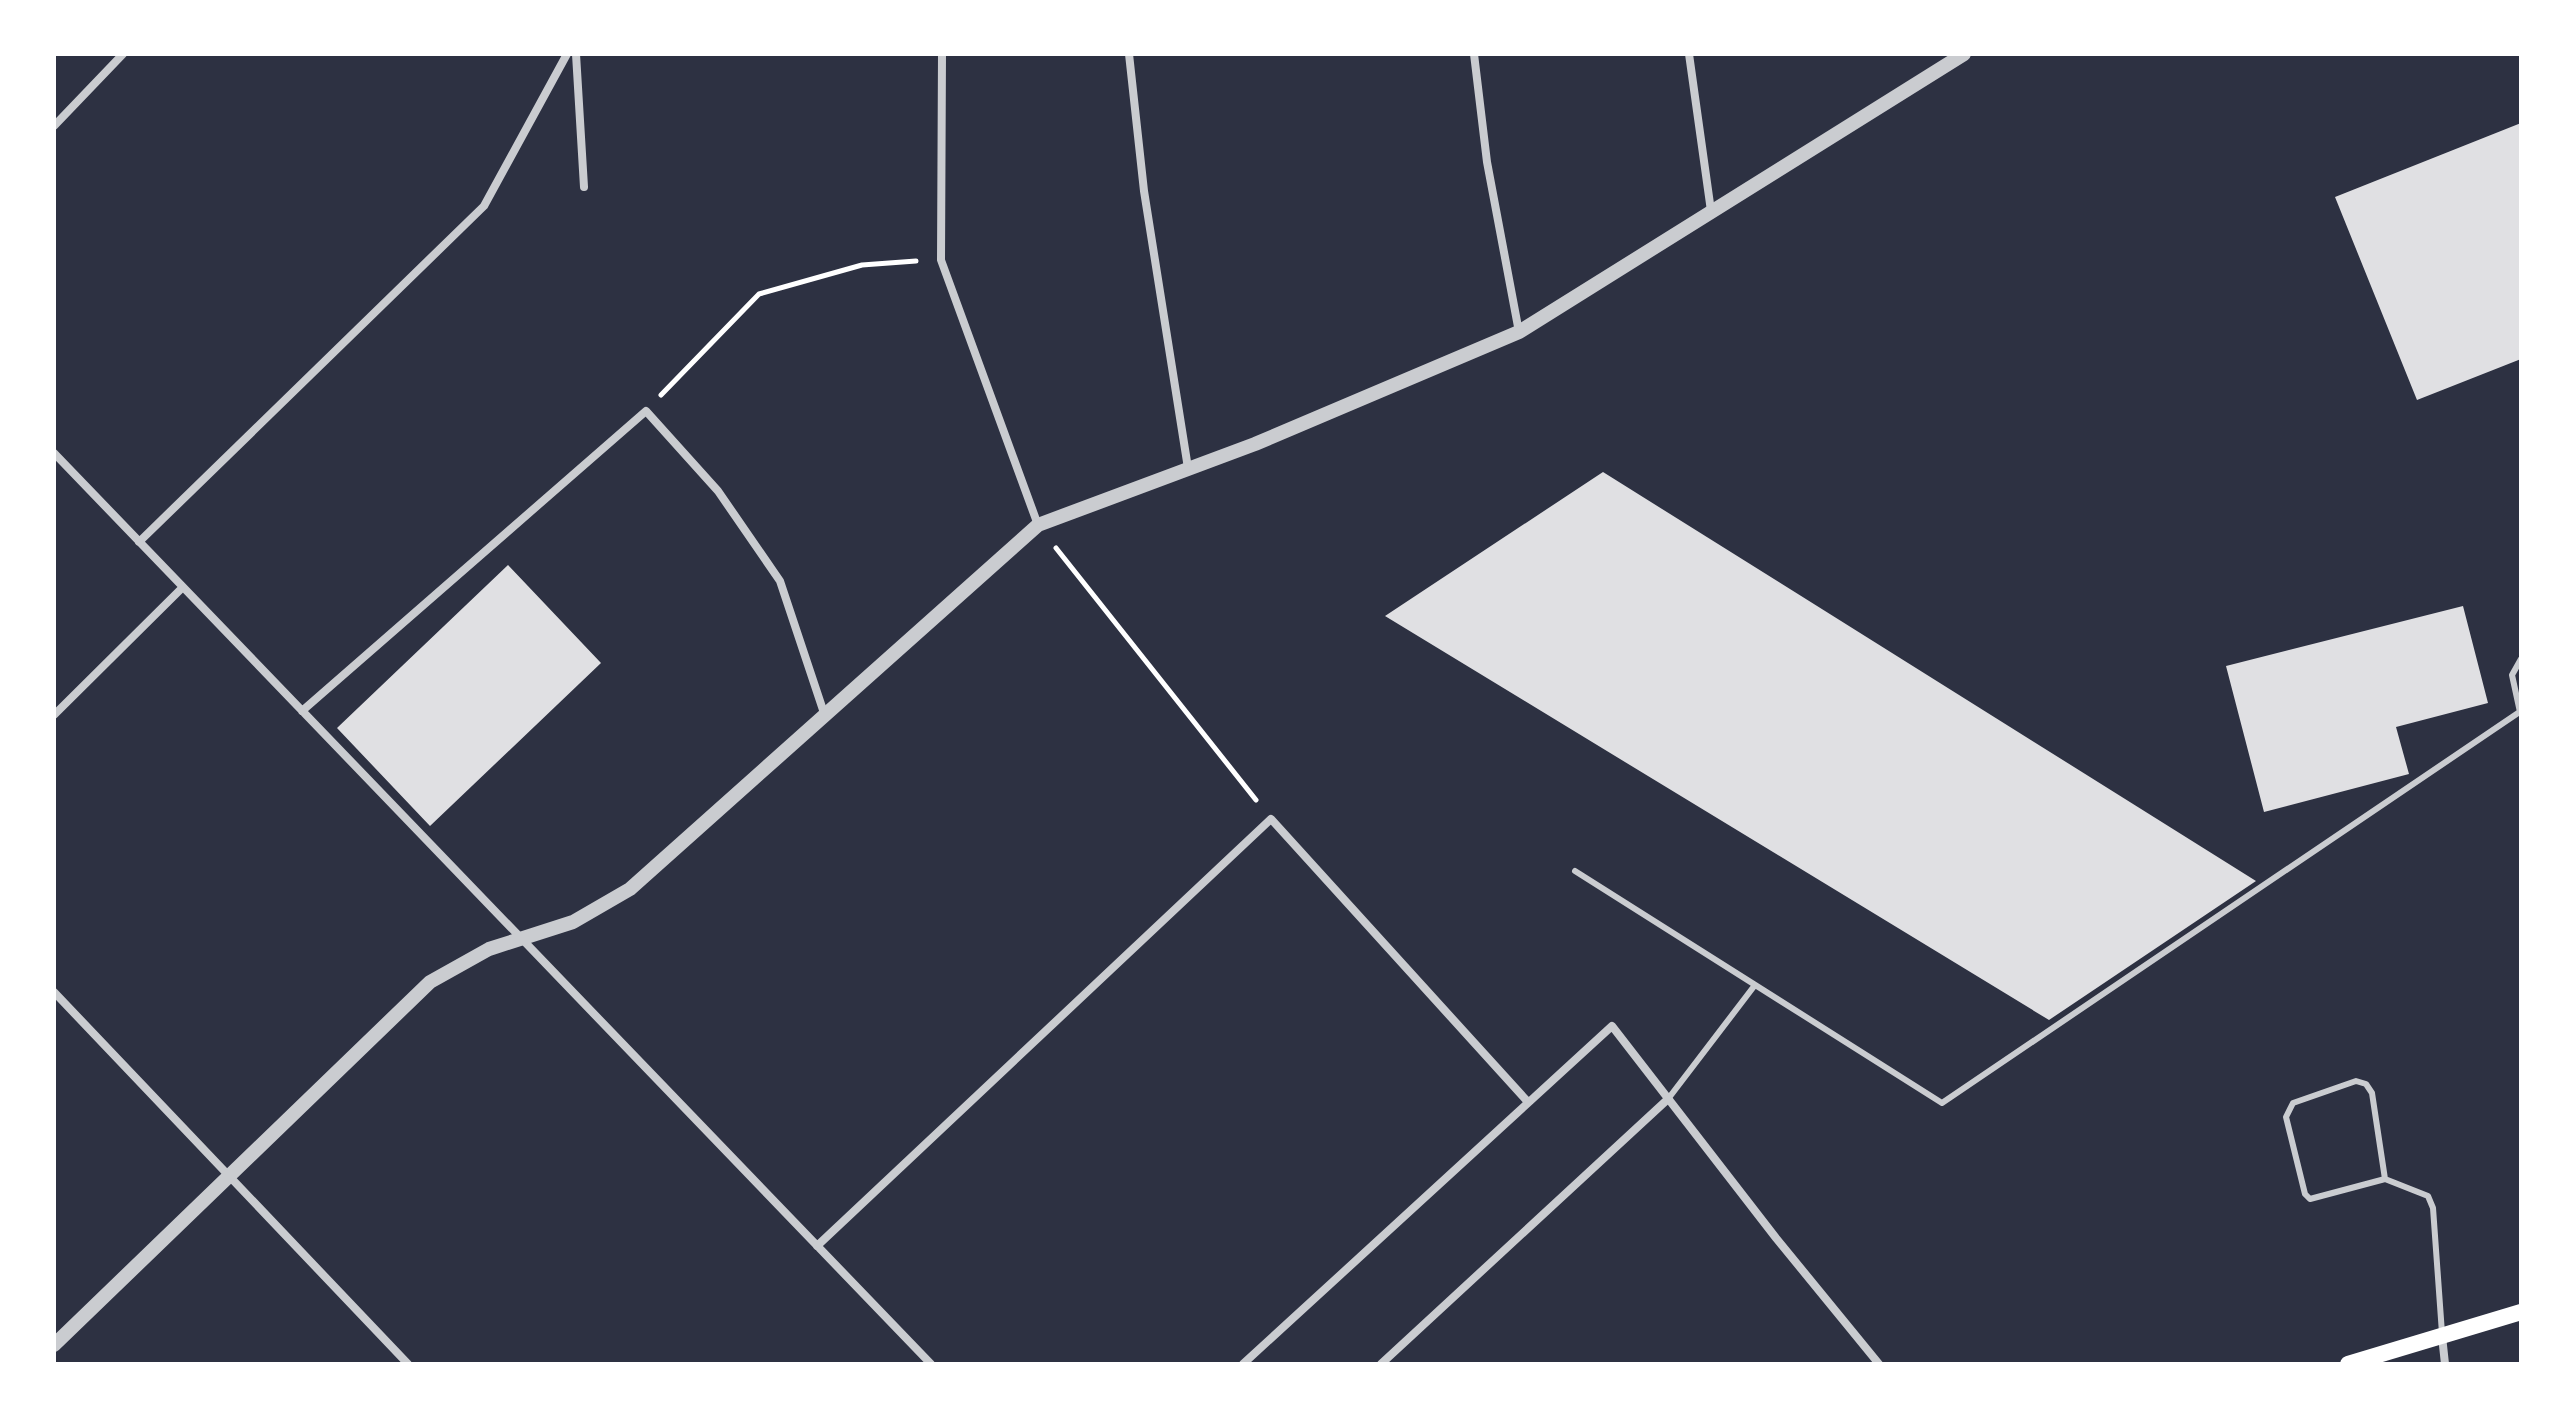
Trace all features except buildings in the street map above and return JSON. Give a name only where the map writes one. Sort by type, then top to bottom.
[{"type":"main road","points":[[2348,1364],[2521,1312]]},
{"type":"street","points":[[54,126],[123,54]]},
{"type":"street","points":[[139,542],[484,206],[567,54]]},
{"type":"street","points":[[576,54],[584,187]]},
{"type":"street","points":[[942,54],[941,260],[1038,525]]},
{"type":"street","points":[[1129,54],[1144,191],[1188,468]]},
{"type":"street","points":[[1474,54],[1487,162],[1519,332]]},
{"type":"street","points":[[1689,54],[1711,211]]},
{"type":"street","points":[[54,1345],[232,1177],[430,982],[466,959],[573,922],[630,889],[1038,525],[1255,444],[1519,332],[1964,54]]},
{"type":"street","points":[[302,711],[646,411],[718,491],[780,581],[825,717]]},
{"type":"street","points":[[54,453],[931,1364]]},
{"type":"street","points":[[54,715],[183,587]]},
{"type":"street","points":[[817,1246],[1271,819],[1528,1102]]},
{"type":"street","points":[[54,992],[408,1364]]},
{"type":"street","points":[[1243,1364],[1612,1026],[1879,1364]]},
{"type":"street","points":[[1381,1364],[1668,1099]]},
{"type":"street","points":[[2442,1335],[2445,1364]]},
{"type":"lane","points":[[1575,871],[1942,1103],[2521,712],[2512,675],[2521,659]]},
{"type":"lane","points":[[1668,1099],[1755,985]]},
{"type":"lane","points":[[2385,1179],[2372,1093],[2366,1084],[2356,1081],[2293,1103],[2286,1117],[2305,1194],[2310,1199],[2385,1179],[2428,1196],[2433,1208],[2442,1335]]},
{"type":"path","points":[[646,411],[759,294],[862,265],[941,260]]},
{"type":"path","points":[[1038,525],[1271,819]]}]
